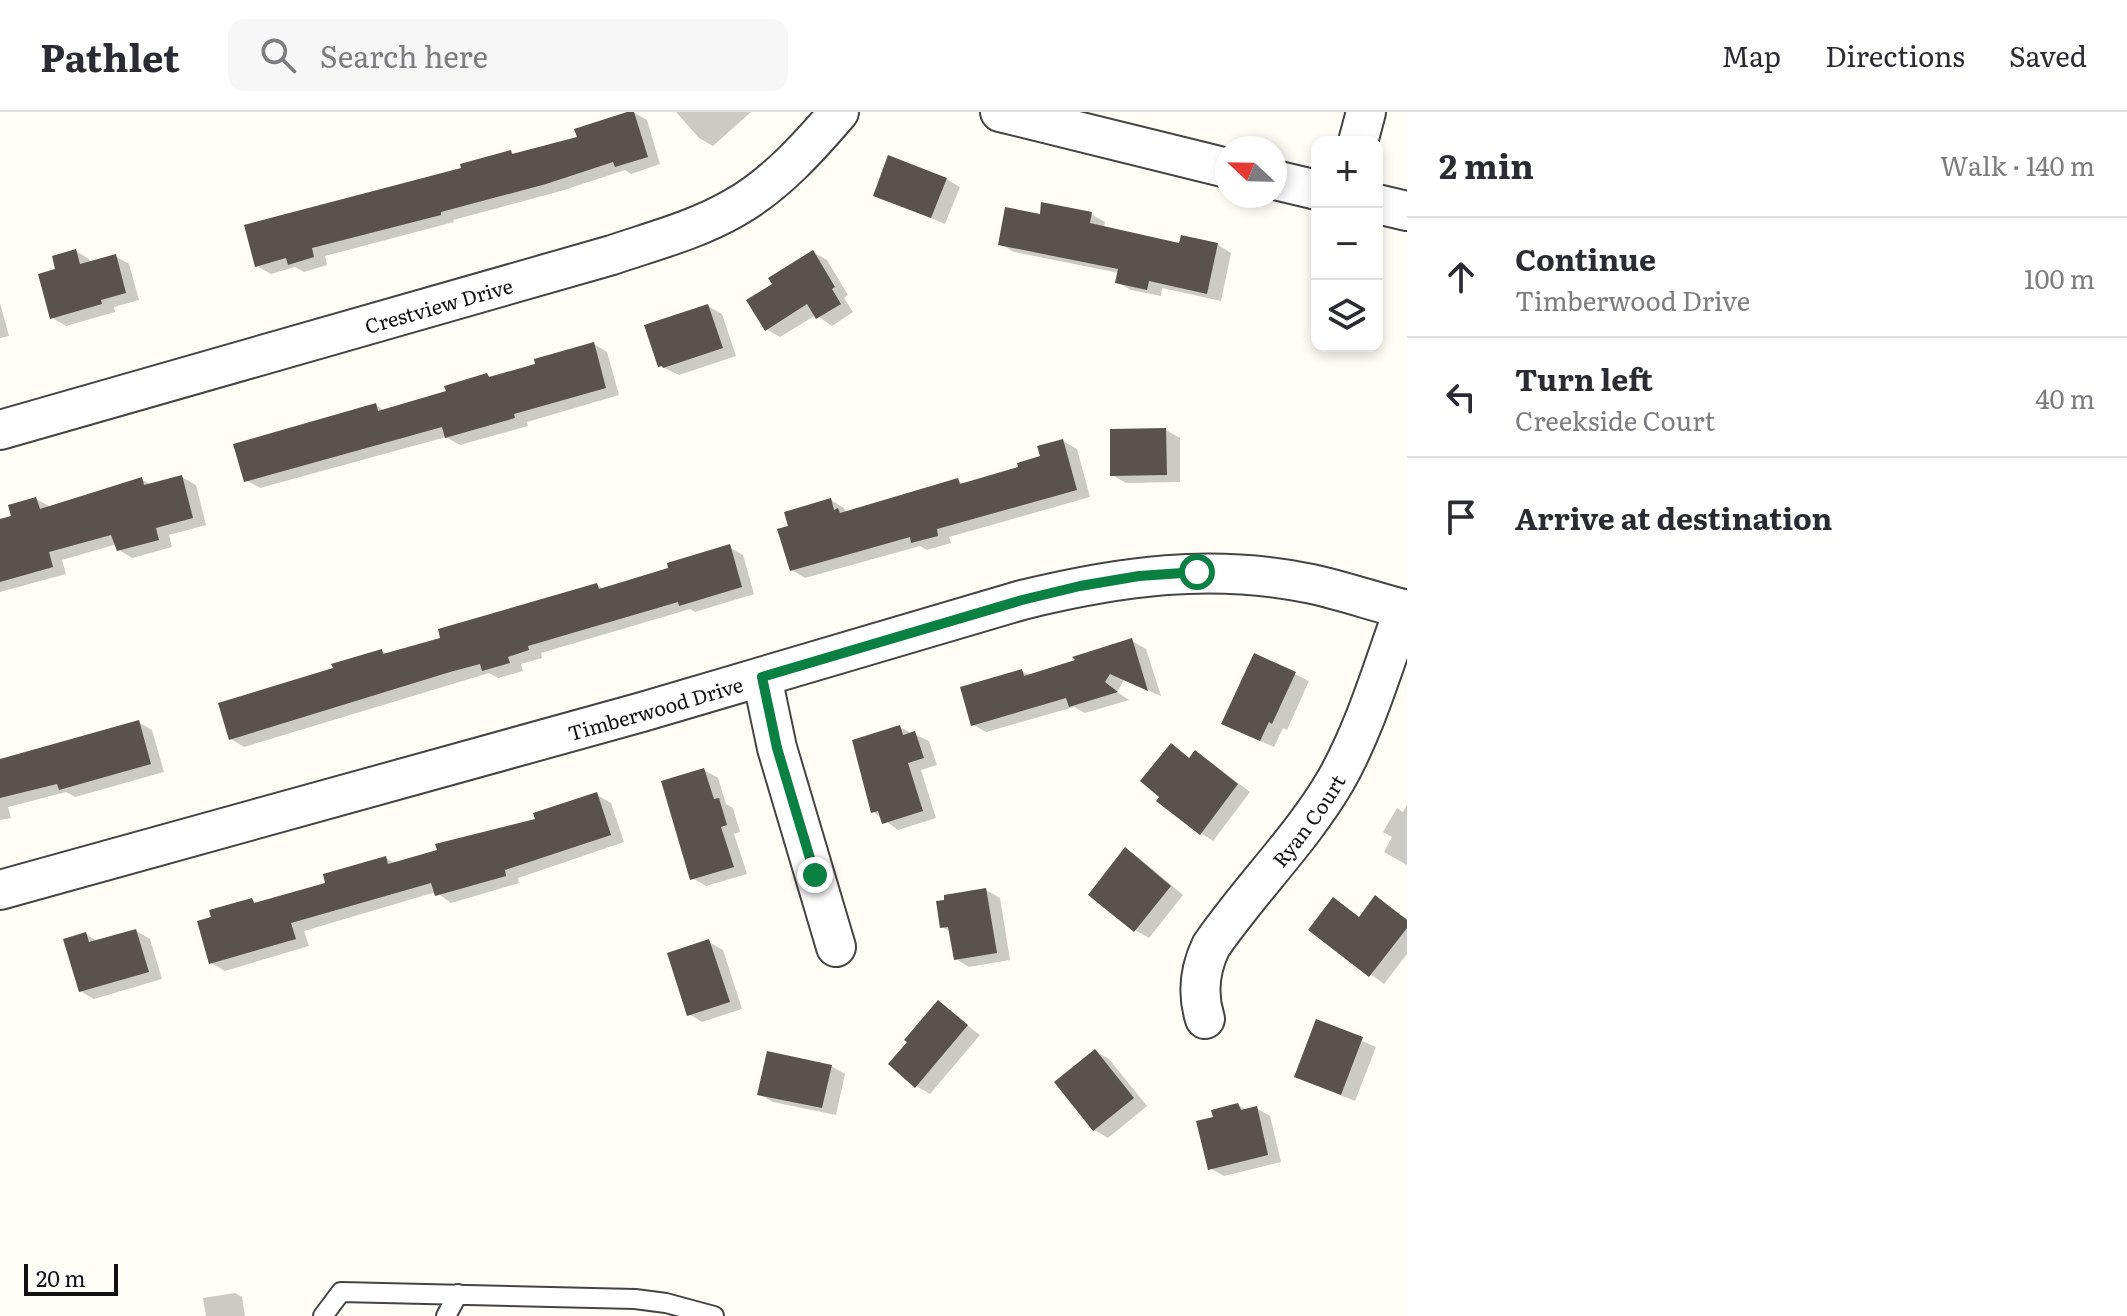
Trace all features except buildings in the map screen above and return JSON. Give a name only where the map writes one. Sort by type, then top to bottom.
[{"type":"street","name":"Crestview Drive","points":[[0,430],[612,255],[696,226],[734,208],[765,186],[794,161],[839,112]]},
{"type":"street","points":[[1000,112],[1215,165]]},
{"type":"street","points":[[1360,136],[1366,112]]},
{"type":"street","points":[[1287,183],[1311,189]]},
{"type":"street","points":[[1383,205],[1407,211]]},
{"type":"street","name":"Timberwood Drive","points":[[0,890],[173,844],[1022,600],[1080,586],[1139,576],[1197,572],[1255,576],[1312,584],[1405,609]]},
{"type":"street","name":"Ryan Court","points":[[1205,1019],[1201,1008],[1202,967],[1211,946],[1301,833],[1336,778],[1363,721],[1405,609]]},
{"type":"street","points":[[762,677],[777,748],[836,947]]},
{"type":"lane","points":[[323,1316],[341,1292],[635,1299],[666,1303],[714,1316]]},
{"type":"lane","points":[[446,1316],[458,1294]]},
{"type":"route","points":[[815,875],[777,748],[762,677],[1022,600],[1080,586],[1139,576],[1197,572]]}]
